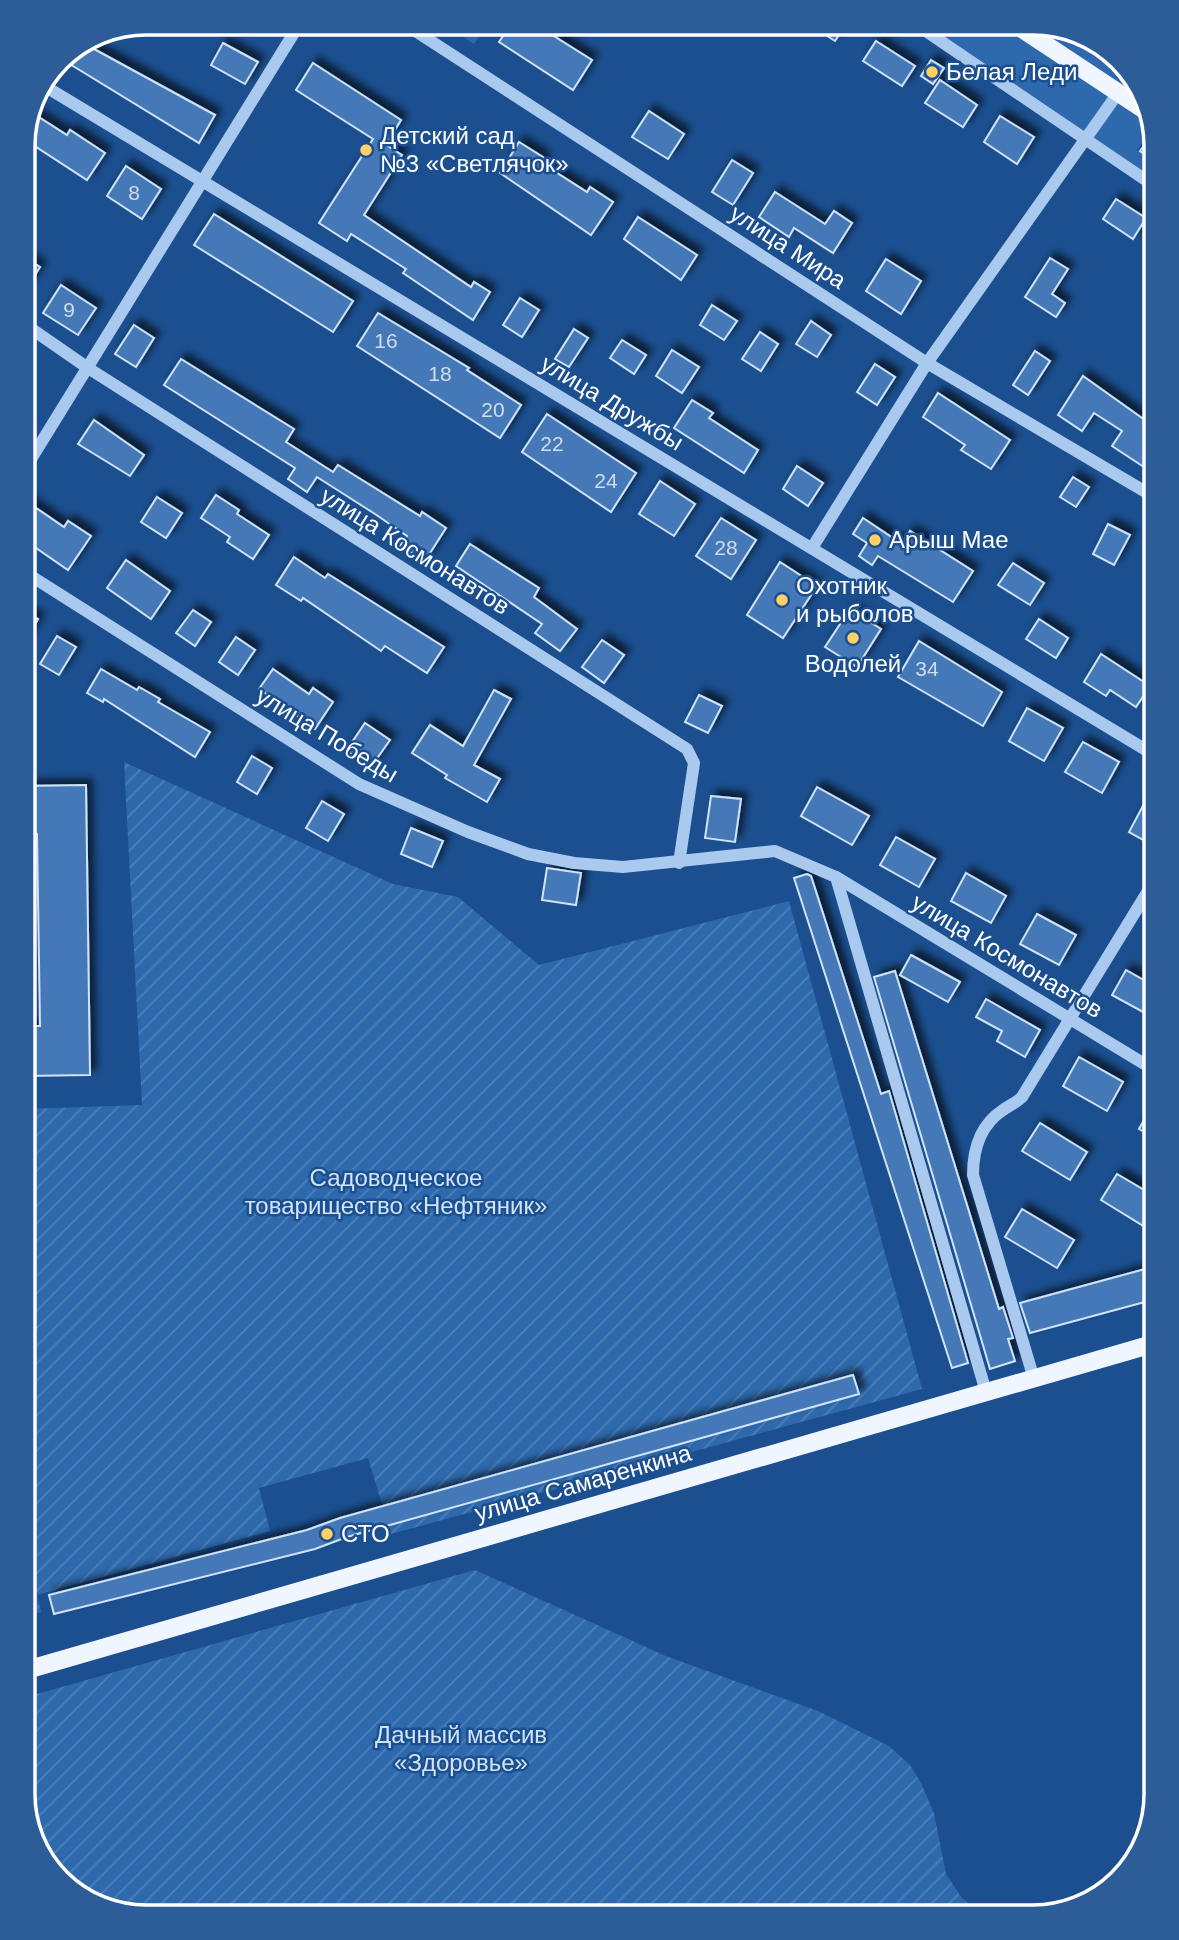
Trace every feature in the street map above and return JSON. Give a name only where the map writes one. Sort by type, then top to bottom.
[{"type":"main road","points":[[1031,35],[1136,104]]},
{"type":"main road","name":"улица Самаренкина","points":[[35,1668],[1144,1347]]},
{"type":"street","points":[[35,453],[293,35]]},
{"type":"street","name":"улица Мира","points":[[421,35],[927,363],[1144,491]]},
{"type":"street","points":[[932,35],[1144,179]]},
{"type":"street","name":"улица Дружбы","points":[[51,90],[1144,749]]},
{"type":"street","points":[[812,548],[927,363],[1118,93]]},
{"type":"street","name":"улица Космонавтов","points":[[35,331],[88,368],[687,749],[694,763],[679,863]]},
{"type":"street","name":"улица Победы","points":[[35,579],[359,785],[468,832],[528,854],[574,863],[623,867],[775,851],[836,877]]},
{"type":"street","points":[[836,877],[986,1392]]},
{"type":"street","name":"улица Космонавтов","points":[[836,877],[1144,1064]]},
{"type":"street","points":[[1034,1379],[973,1175],[973,1158],[982,1130],[1022,1097],[1144,898]]},
{"type":"green space","points":[[460,35],[480,35],[474,44]]},
{"type":"green space","points":[[937,35],[1024,35],[1113,94],[1085,135]]},
{"type":"green space","points":[[1038,35],[1069,41],[1095,54],[1116,73],[1134,99]]},
{"type":"green space","points":[[1119,99],[1138,111],[1144,142],[1137,150],[1144,156],[1144,176],[1090,139]]},
{"type":"green space","name":"Садоводческое товарищество «Нефтяник»","points":[[124,762],[393,884],[458,897],[539,965],[789,901],[922,1389],[391,1534],[368,1458],[259,1488],[270,1531],[37,1595],[41,1612],[35,1614],[35,1109],[142,1105]]},
{"type":"green space","name":"Дачный массив «Здоровье»","points":[[475,1570],[666,1656],[818,1711],[889,1746],[910,1765],[921,1783],[934,1813],[946,1874],[962,1898],[970,1905],[124,1903],[97,1894],[84,1886],[63,1867],[46,1843],[36,1809],[35,1695]]},
{"type":"building","points":[[504,35],[552,35],[592,60],[573,90],[499,42]]},
{"type":"building","points":[[826,35],[839,35],[835,41]]},
{"type":"building","points":[[876,41],[915,66],[902,86],[863,61]]},
{"type":"building","points":[[223,43],[258,62],[245,84],[211,65]]},
{"type":"building","points":[[93,49],[215,115],[199,143],[70,64]]},
{"type":"building","name":"Белая Леди","points":[[931,60],[944,68],[933,84],[921,76]]},
{"type":"building","points":[[313,63],[401,120],[386,145],[402,155],[364,215],[471,287],[474,282],[490,292],[473,320],[403,273],[406,269],[351,234],[347,241],[319,223],[373,139],[296,90]]},
{"type":"building","points":[[940,80],[977,105],[963,127],[925,103]]},
{"type":"building","points":[[649,111],[684,134],[668,159],[632,137]]},
{"type":"building","points":[[1000,116],[1034,137],[1017,164],[984,142]]},
{"type":"building","points":[[39,117],[67,135],[70,130],[105,153],[87,180],[36,147]]},
{"type":"building","points":[[519,142],[543,157],[540,162],[587,192],[590,187],[613,202],[591,235],[500,173]]},
{"type":"building","points":[[732,160],[753,173],[733,205],[712,192]]},
{"type":"building","points":[[126,166],[161,189],[142,219],[107,196]]},
{"type":"building","points":[[775,192],[825,224],[834,211],[852,223],[833,253],[794,228],[789,237],[759,217]]},
{"type":"building","points":[[1116,199],[1144,217],[1133,239],[1103,219]]},
{"type":"building","points":[[214,214],[353,301],[333,332],[194,245]]},
{"type":"building","points":[[638,217],[697,255],[681,280],[624,239]]},
{"type":"building","points":[[1050,258],[1068,269],[1052,294],[1065,303],[1056,317],[1025,297]]},
{"type":"building","points":[[886,259],[921,281],[901,314],[866,291]]},
{"type":"building","points":[[61,285],[96,308],[78,335],[43,313]]},
{"type":"building","points":[[520,298],[539,310],[522,337],[503,325]]},
{"type":"building","points":[[712,305],[737,321],[724,340],[700,325]]},
{"type":"building","points":[[378,313],[469,368],[467,370],[521,405],[500,438],[357,346]]},
{"type":"building","points":[[811,321],[831,335],[817,357],[796,344]]},
{"type":"building","points":[[134,325],[154,338],[136,367],[115,354]]},
{"type":"building","points":[[574,329],[588,338],[569,367],[555,359]]},
{"type":"building","points":[[760,332],[778,344],[761,371],[742,359]]},
{"type":"building","points":[[622,340],[646,355],[634,374],[610,358]]},
{"type":"building","points":[[672,350],[699,367],[682,393],[656,376]]},
{"type":"building","points":[[1035,351],[1050,361],[1028,395],[1013,385]]},
{"type":"building","points":[[181,359],[294,429],[286,442],[333,472],[338,465],[420,516],[422,512],[446,528],[425,561],[400,546],[407,536],[375,514],[317,477],[307,492],[288,479],[295,468],[164,385]]},
{"type":"building","points":[[875,364],[895,377],[877,405],[857,392]]},
{"type":"building","points":[[1083,376],[1144,419],[1144,467],[1112,446],[1122,431],[1094,413],[1082,431],[1058,415]]},
{"type":"building","points":[[938,393],[1010,440],[991,469],[961,450],[965,445],[923,417]]},
{"type":"building","points":[[692,400],[713,413],[709,418],[758,450],[744,473],[674,428]]},
{"type":"building","points":[[547,414],[636,473],[611,512],[522,452]]},
{"type":"building","points":[[94,420],[144,455],[130,476],[78,444]]},
{"type":"building","points":[[797,466],[823,483],[808,506],[783,489]]},
{"type":"building","points":[[1073,477],[1089,487],[1076,507],[1060,497]]},
{"type":"building","points":[[660,481],[695,504],[674,536],[639,514]]},
{"type":"building","points":[[216,495],[239,510],[237,514],[269,535],[253,559],[227,542],[230,537],[201,518]]},
{"type":"building","points":[[157,497],[182,513],[166,538],[141,522]]},
{"type":"building","points":[[35,507],[64,527],[68,521],[91,536],[68,570],[35,547]]},
{"type":"building","points":[[721,518],[756,540],[731,579],[696,556]]},
{"type":"building","points":[[863,518],[902,544],[910,531],[973,571],[953,602],[878,556],[872,565],[859,556],[867,543],[853,534]]},
{"type":"building","points":[[1108,524],[1130,535],[1114,565],[1093,554]]},
{"type":"building","points":[[470,544],[539,588],[534,597],[577,629],[560,651],[535,633],[542,624],[456,566]]},
{"type":"building","points":[[294,557],[325,578],[328,574],[444,647],[427,673],[385,646],[381,651],[303,598],[301,601],[276,585]]},
{"type":"building","points":[[126,560],[170,591],[151,619],[107,588]]},
{"type":"building","name":"Охотник и рыболов","points":[[780,562],[817,586],[783,638],[747,615]]},
{"type":"building","points":[[1013,563],[1044,583],[1030,605],[998,585]]},
{"type":"building","name":"Водолей","points":[[850,609],[881,629],[857,667],[825,647]]},
{"type":"building","points":[[193,610],[211,622],[195,646],[176,633]]},
{"type":"building","points":[[1039,619],[1068,638],[1056,658],[1026,639]]},
{"type":"building","points":[[57,636],[76,647],[59,675],[40,664]]},
{"type":"building","points":[[236,637],[255,650],[238,675],[219,662]]},
{"type":"building","points":[[602,640],[624,655],[604,683],[582,667]]},
{"type":"building","points":[[919,641],[1002,692],[983,726],[898,677]]},
{"type":"building","points":[[1101,654],[1144,682],[1144,695],[1136,707],[1110,690],[1106,696],[1084,682]]},
{"type":"building","points":[[101,669],[137,690],[139,687],[160,699],[158,702],[210,732],[195,757],[104,699],[103,702],[87,693]]},
{"type":"building","points":[[273,669],[309,694],[313,688],[333,702],[315,729],[259,689]]},
{"type":"building","points":[[494,690],[511,699],[474,765],[500,779],[487,802],[445,778],[447,775],[412,753],[430,725],[463,746]]},
{"type":"building","points":[[699,695],[722,706],[708,733],[685,722]]},
{"type":"building","points":[[1027,708],[1063,728],[1044,761],[1009,741]]},
{"type":"building","points":[[365,723],[390,740],[371,767],[346,751]]},
{"type":"building","points":[[1083,742],[1119,762],[1102,793],[1065,772]]},
{"type":"building","points":[[252,756],[272,768],[257,794],[237,782]]},
{"type":"building","points":[[86,785],[90,1075],[35,1076],[35,1026],[40,1026],[35,786]]},
{"type":"building","points":[[817,787],[869,816],[852,845],[801,816]]},
{"type":"building","points":[[711,796],[741,799],[735,842],[705,838]]},
{"type":"building","points":[[322,801],[344,814],[328,841],[306,828]]},
{"type":"building","points":[[1144,804],[1144,840],[1129,832]]},
{"type":"building","points":[[411,828],[443,841],[432,867],[401,854]]},
{"type":"building","points":[[896,837],[935,859],[919,887],[880,865]]},
{"type":"building","points":[[547,868],[581,873],[576,905],[542,900]]},
{"type":"building","points":[[966,873],[1006,896],[991,923],[951,901]]},
{"type":"building","points":[[807,874],[811,876],[881,1094],[889,1091],[968,1363],[952,1368],[794,878]]},
{"type":"building","points":[[1037,914],[1076,935],[1059,965],[1020,944]]},
{"type":"building","points":[[911,955],[960,982],[948,1002],[900,975]]},
{"type":"building","points":[[1126,970],[1144,980],[1144,1012],[1112,995]]},
{"type":"building","points":[[895,971],[999,1309],[1003,1307],[1013,1338],[1008,1339],[1015,1361],[990,1369],[874,977]]},
{"type":"building","points":[[986,999],[1040,1030],[1025,1057],[997,1041],[1002,1031],[976,1017]]},
{"type":"building","points":[[1079,1057],[1123,1082],[1107,1111],[1063,1086]]},
{"type":"building","points":[[1040,1123],[1087,1152],[1070,1180],[1022,1151]]},
{"type":"building","points":[[1117,1174],[1144,1190],[1144,1226],[1101,1200]]},
{"type":"building","points":[[1022,1209],[1074,1240],[1057,1268],[1005,1237]]},
{"type":"building","points":[[1144,1269],[1144,1302],[1030,1333],[1020,1303]]},
{"type":"building","points":[[853,1375],[859,1394],[347,1537],[315,1549],[54,1614],[49,1595],[307,1530],[340,1518]]},
{"type":"place","name":"Белая Леди","points":[[932,72]]},
{"type":"place","name":"Детский сад №3 «Светлячок»","points":[[366,150]]},
{"type":"place","name":"Арыш Мае","points":[[875,540]]},
{"type":"place","name":"Охотник и рыболов","points":[[782,600]]},
{"type":"place","name":"Водолей","points":[[853,638]]},
{"type":"place","name":"СТО","points":[[327,1534]]}]
